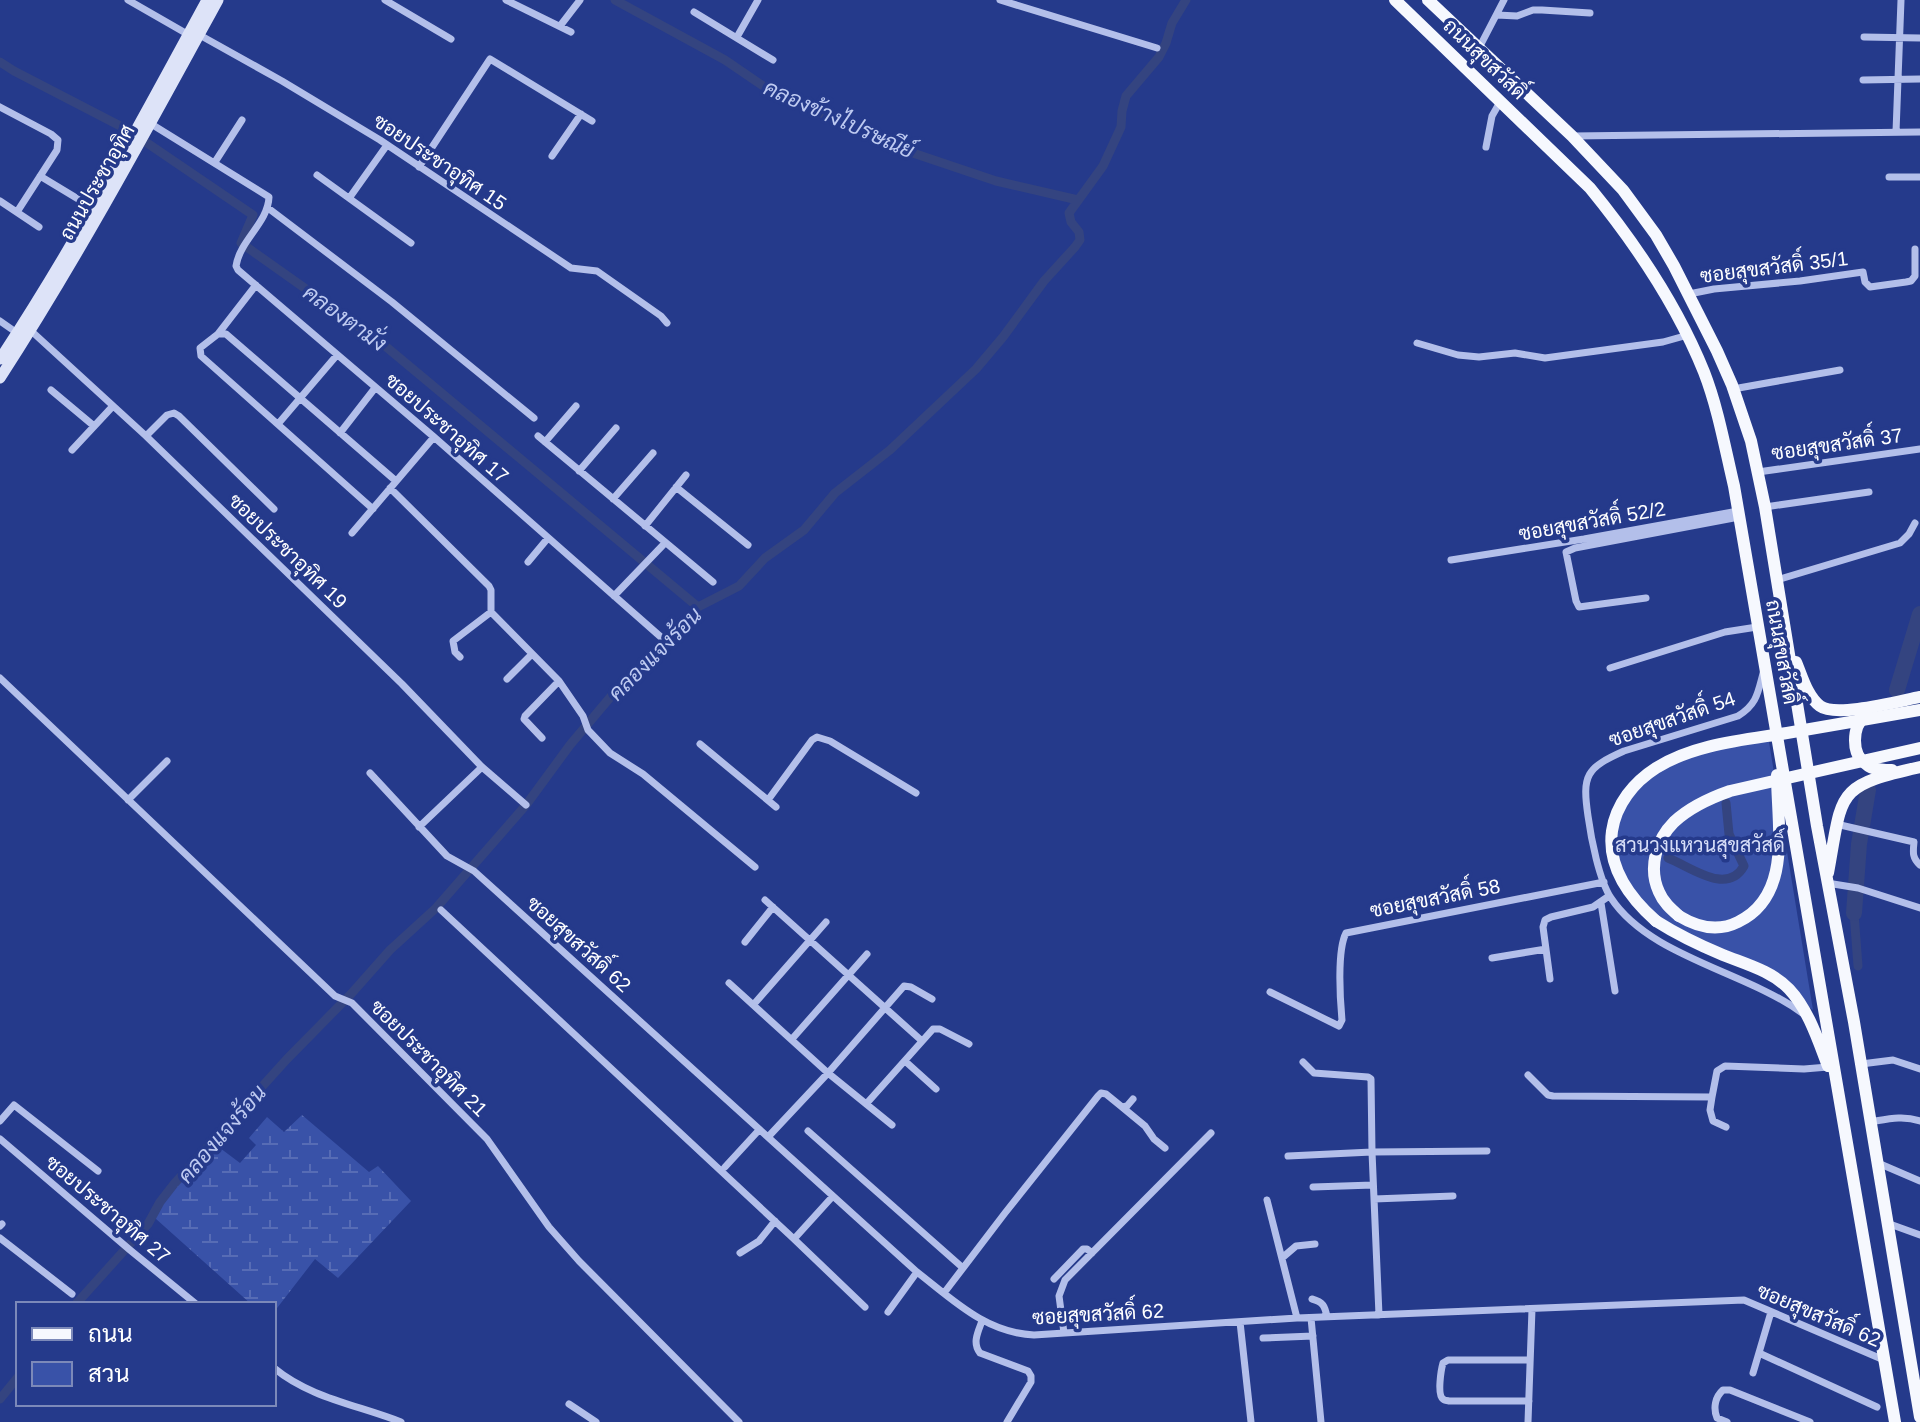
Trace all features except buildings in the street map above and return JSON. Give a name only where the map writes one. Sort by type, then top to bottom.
[{"type":"main road","name":"ถนนประชาอุทิศ","points":[[194,35],[207,0]]},
{"type":"main road","name":"ถนนประชาอุทิศ","points":[[0,378],[194,35],[218,0]]},
{"type":"main road","name":"ถนนสุขสวัสดิ์","points":[[1395,0],[1553,150],[1613,216],[1688,335],[1716,407],[1765,666],[1895,1422]]},
{"type":"main road","name":"ถนนสุขสวัสดิ์","points":[[1428,0],[1572,136],[1623,190],[1656,235],[1689,294],[1717,351],[1747,427],[1765,507],[1827,882],[1916,1370],[1920,1417]]},
{"type":"main road","points":[[1464,67],[1479,48]]},
{"type":"main road","name":"ถนนประชาอุทิศ","points":[[0,359],[24,332]]},
{"type":"main road","points":[[1788,640],[1813,700],[1826,710],[1848,710],[1920,697]]},
{"type":"main road","points":[[1903,770],[1865,764],[1856,748],[1855,735],[1859,721],[1866,716],[1905,700]]},
{"type":"main road","points":[[1838,1089],[1807,1016],[1786,986],[1774,977],[1676,934],[1644,910],[1617,873],[1611,838],[1614,822],[1621,805],[1640,780],[1657,767],[1694,751],[1920,710]]},
{"type":"main road","points":[[1777,742],[1779,850],[1772,885],[1747,918],[1715,928],[1691,923],[1667,906],[1655,878],[1656,853],[1663,836],[1691,809],[1719,795],[1752,785],[1920,748]]},
{"type":"main road","points":[[1827,882],[1836,824],[1843,800],[1849,792],[1868,780],[1920,767]]},
{"type":"main road","points":[[1844,1127],[1870,1122]]},
{"type":"street","name":"ซอยประชาอุทิศ 15","points":[[128,0],[282,81],[387,145],[571,268],[597,271],[667,323]]},
{"type":"street","points":[[385,0],[451,39]]},
{"type":"street","points":[[506,0],[571,32]]},
{"type":"street","points":[[560,26],[580,0]]},
{"type":"street","points":[[737,37],[758,0]]},
{"type":"street","points":[[1479,48],[1504,0]]},
{"type":"street","points":[[1896,132],[1901,0]]},
{"type":"street","points":[[1005,1],[1157,48]]},
{"type":"street","points":[[1497,15],[1517,16],[1533,10],[1590,13]]},
{"type":"street","points":[[694,12],[773,60]]},
{"type":"street","points":[[1864,37],[1920,38]]},
{"type":"street","points":[[419,167],[490,59],[592,121]]},
{"type":"street","points":[[1863,80],[1920,79]]},
{"type":"street","points":[[1486,147],[1492,116],[1500,102]]},
{"type":"street","points":[[0,107],[58,140],[57,150],[17,212]]},
{"type":"street","points":[[552,156],[581,114]]},
{"type":"street","points":[[215,162],[242,120]]},
{"type":"street","points":[[144,126],[215,162],[266,194],[269,197],[268,208],[392,302],[534,418]]},
{"type":"street","points":[[1572,136],[1920,132]]},
{"type":"street","points":[[350,197],[387,145]]},
{"type":"street","points":[[317,175],[411,243]]},
{"type":"street","points":[[40,176],[96,210]]},
{"type":"street","points":[[1889,177],[1920,177]]},
{"type":"street","points":[[0,201],[39,227]]},
{"type":"street","name":"ซอยประชาอุทิศ 17","points":[[268,208],[240,252],[236,266],[238,270],[662,638]]},
{"type":"street","name":"ซอยสุขสวัสดิ์ 35/1","points":[[1689,294],[1863,272],[1865,282],[1870,287],[1911,281],[1915,276],[1915,249]]},
{"type":"street","points":[[256,285],[218,334],[200,348],[201,356],[373,509]]},
{"type":"street","name":"ซอยประชาอุทิศ 19","points":[[0,321],[24,332],[146,436],[398,680],[482,767],[526,805]]},
{"type":"street","points":[[218,334],[226,334],[340,433],[489,586],[491,612],[559,681],[583,716],[588,730],[610,753],[643,774],[755,867]]},
{"type":"street","points":[[1417,343],[1458,355],[1479,357],[1515,353],[1545,358],[1663,342],[1688,335]]},
{"type":"street","points":[[278,424],[337,355]]},
{"type":"street","points":[[1733,389],[1840,370]]},
{"type":"street","points":[[340,433],[375,388]]},
{"type":"street","points":[[51,390],[94,426]]},
{"type":"street","points":[[72,450],[113,406]]},
{"type":"street","points":[[545,442],[576,406]]},
{"type":"street","points":[[146,436],[167,415],[174,413],[274,509]]},
{"type":"street","points":[[579,471],[616,428]]},
{"type":"street","points":[[538,436],[713,582]]},
{"type":"street","points":[[352,533],[434,437]]},
{"type":"street","name":"ซอยสุขสวัสดิ์ 37","points":[[1758,472],[1920,449]]},
{"type":"street","points":[[613,499],[653,453]]},
{"type":"street","points":[[645,526],[686,475]]},
{"type":"street","points":[[676,487],[748,545]]},
{"type":"street","points":[[1765,507],[1869,492]]},
{"type":"street","points":[[1646,598],[1579,607],[1566,552],[1738,514]]},
{"type":"street","name":"ซอยสุขสวัสดิ์ 52/2","points":[[1451,560],[1738,514]]},
{"type":"street","points":[[1777,580],[1900,543],[1915,523]]},
{"type":"street","points":[[528,562],[548,538]]},
{"type":"street","points":[[614,596],[665,543]]},
{"type":"street","points":[[460,657],[453,647],[453,641],[491,612]]},
{"type":"street","points":[[1610,668],[1725,632],[1757,627]]},
{"type":"street","points":[[507,679],[532,654]]},
{"type":"street","name":"ซอยสุขสวัสดิ์ 54","points":[[1765,666],[1751,708],[1738,716],[1608,758],[1586,778],[1586,804],[1604,882],[1609,896],[1625,916],[1646,933],[1676,950],[1775,994],[1807,1016]]},
{"type":"street","name":"ซอยประชาอุทิศ 21","points":[[0,678],[335,996],[352,1003],[487,1139],[549,1227],[579,1261],[739,1422]]},
{"type":"street","points":[[542,738],[524,719],[559,681]]},
{"type":"street","points":[[768,800],[817,737],[830,741],[916,793]]},
{"type":"street","points":[[700,744],[776,807]]},
{"type":"street","points":[[128,800],[167,761]]},
{"type":"street","points":[[419,827],[482,767]]},
{"type":"street","name":"ซอยสุขสวัสดิ์ 62","points":[[370,773],[447,856],[474,871],[917,1272],[982,1321],[1000,1330],[1020,1334],[1064,1333],[1297,1318],[1744,1300],[1884,1360]]},
{"type":"street","points":[[1836,824],[1917,842],[1913,854],[1920,865]]},
{"type":"street","name":"ซอยสุขสวัสดิ์ 58","points":[[1270,992],[1339,1026],[1342,1020],[1340,979],[1346,933],[1604,882]]},
{"type":"street","points":[[1827,882],[1858,888],[1920,908]]},
{"type":"street","points":[[1550,979],[1543,927],[1545,920],[1593,907],[1609,896]]},
{"type":"street","points":[[765,900],[922,1041]]},
{"type":"street","points":[[1601,903],[1615,991]]},
{"type":"street","points":[[745,942],[773,907]]},
{"type":"street","points":[[441,910],[865,1307]]},
{"type":"street","points":[[754,1004],[826,922]]},
{"type":"street","points":[[1492,958],[1546,949]]},
{"type":"street","points":[[792,1039],[867,954]]},
{"type":"street","points":[[729,983],[828,1073],[892,1125]]},
{"type":"street","points":[[768,1137],[904,986],[932,999]]},
{"type":"street","points":[[867,1103],[936,1028],[969,1044]]},
{"type":"street","points":[[1861,1064],[1893,1060],[1920,1069]]},
{"type":"street","points":[[905,1061],[936,1089]]},
{"type":"street","points":[[1303,1062],[1314,1073],[1371,1079],[1379,1315]]},
{"type":"street","points":[[1726,1127],[1713,1121],[1710,1110],[1717,1071],[1725,1066],[1828,1067]]},
{"type":"street","points":[[1528,1075],[1548,1095],[1553,1096],[1712,1097]]},
{"type":"street","points":[[944,1293],[1042,1164],[1101,1093],[1145,1126],[1165,1148]]},
{"type":"street","points":[[1122,1107],[1133,1099]]},
{"type":"street","points":[[0,1121],[14,1105],[98,1171]]},
{"type":"street","points":[[1870,1122],[1900,1117],[1920,1121]]},
{"type":"street","points":[[725,1167],[759,1130]]},
{"type":"street","points":[[808,1131],[963,1268]]},
{"type":"street","points":[[1064,1333],[1059,1296],[1065,1280],[1211,1133]]},
{"type":"street","name":"ซอยประชาอุทิศ 27","points":[[0,1139],[194,1302]]},
{"type":"street","points":[[1288,1156],[1487,1151]]},
{"type":"street","points":[[1877,1163],[1920,1181]]},
{"type":"street","points":[[1313,1187],[1373,1185]]},
{"type":"street","points":[[794,1239],[833,1196]]},
{"type":"street","points":[[1374,1199],[1453,1196]]},
{"type":"street","points":[[1267,1200],[1297,1318]]},
{"type":"street","points":[[740,1253],[759,1241],[775,1221]]},
{"type":"street","points":[[1887,1223],[1920,1235]]},
{"type":"street","points":[[0,1238],[72,1294]]},
{"type":"street","points":[[1282,1258],[1296,1246],[1315,1244]]},
{"type":"street","points":[[1054,1279],[1083,1249],[1092,1253]]},
{"type":"street","points":[[888,1312],[917,1272]]},
{"type":"street","points":[[1312,1299],[1325,1306],[1327,1317]]},
{"type":"street","points":[[1528,1422],[1532,1309]]},
{"type":"street","points":[[1753,1373],[1771,1312]]},
{"type":"street","points":[[1311,1318],[1321,1422]]},
{"type":"street","points":[[982,1321],[976,1340],[980,1353],[1028,1371],[1031,1376],[1031,1382],[1007,1422]]},
{"type":"street","points":[[1240,1322],[1251,1422]]},
{"type":"street","points":[[1263,1338],[1313,1336]]},
{"type":"street","points":[[1759,1353],[1877,1407]]},
{"type":"street","points":[[1529,1401],[1449,1401],[1439,1395],[1441,1369],[1448,1360],[1530,1360]]},
{"type":"street","points":[[276,1370],[314,1392],[401,1422]]},
{"type":"street","points":[[1727,1422],[1717,1418],[1715,1413],[1717,1398],[1723,1390],[1730,1390],[1810,1422]]},
{"type":"street","points":[[569,1404],[596,1422]]},
{"type":"green space","name":"สวนวงแหวนสุขสวัสดิ์","points":[[1768,736],[1813,1010],[1758,970],[1644,913],[1608,839],[1629,789],[1682,756]]},
{"type":"green space","points":[[302,1115],[369,1172],[378,1166],[411,1201],[338,1278],[315,1259],[276,1309],[276,1302],[249,1302],[155,1218],[172,1189],[216,1145],[240,1163],[256,1145],[249,1138],[267,1117],[284,1132]]},
{"type":"waterway","name":"คลองข้างไปรษณีย์","points":[[615,0],[725,60],[769,90],[904,150],[996,181],[1078,200]]},
{"type":"waterway","name":"คลองแจงร้อน","points":[[78,1302],[148,1224],[174,1184],[287,1059],[390,950],[436,908],[526,805],[613,694],[653,663],[698,607],[739,586],[765,558],[804,530],[835,493],[890,450],[976,369],[1080,240],[1069,213],[1103,166],[1121,127],[1126,96],[1159,57],[1172,23],[1186,0]]},
{"type":"waterway","name":"คลองตามั่ง","points":[[0,62],[128,130],[253,215],[241,243],[378,340],[698,607]]},
{"type":"waterway","name":"คลองแจงร้อน","points":[[1897,690],[1920,614]]},
{"type":"waterway","name":"คลองแจงร้อน","points":[[1854,913],[1859,844],[1868,790]]},
{"type":"waterway","points":[[1668,858],[1708,877],[1728,879],[1737,875],[1744,866],[1729,834],[1726,803]]},
{"type":"waterway","name":"คลองแจงร้อน","points":[[1854,913],[1858,966]]},
{"type":"waterway","name":"คลองแจงร้อน","points":[[0,1399],[16,1379]]}]
